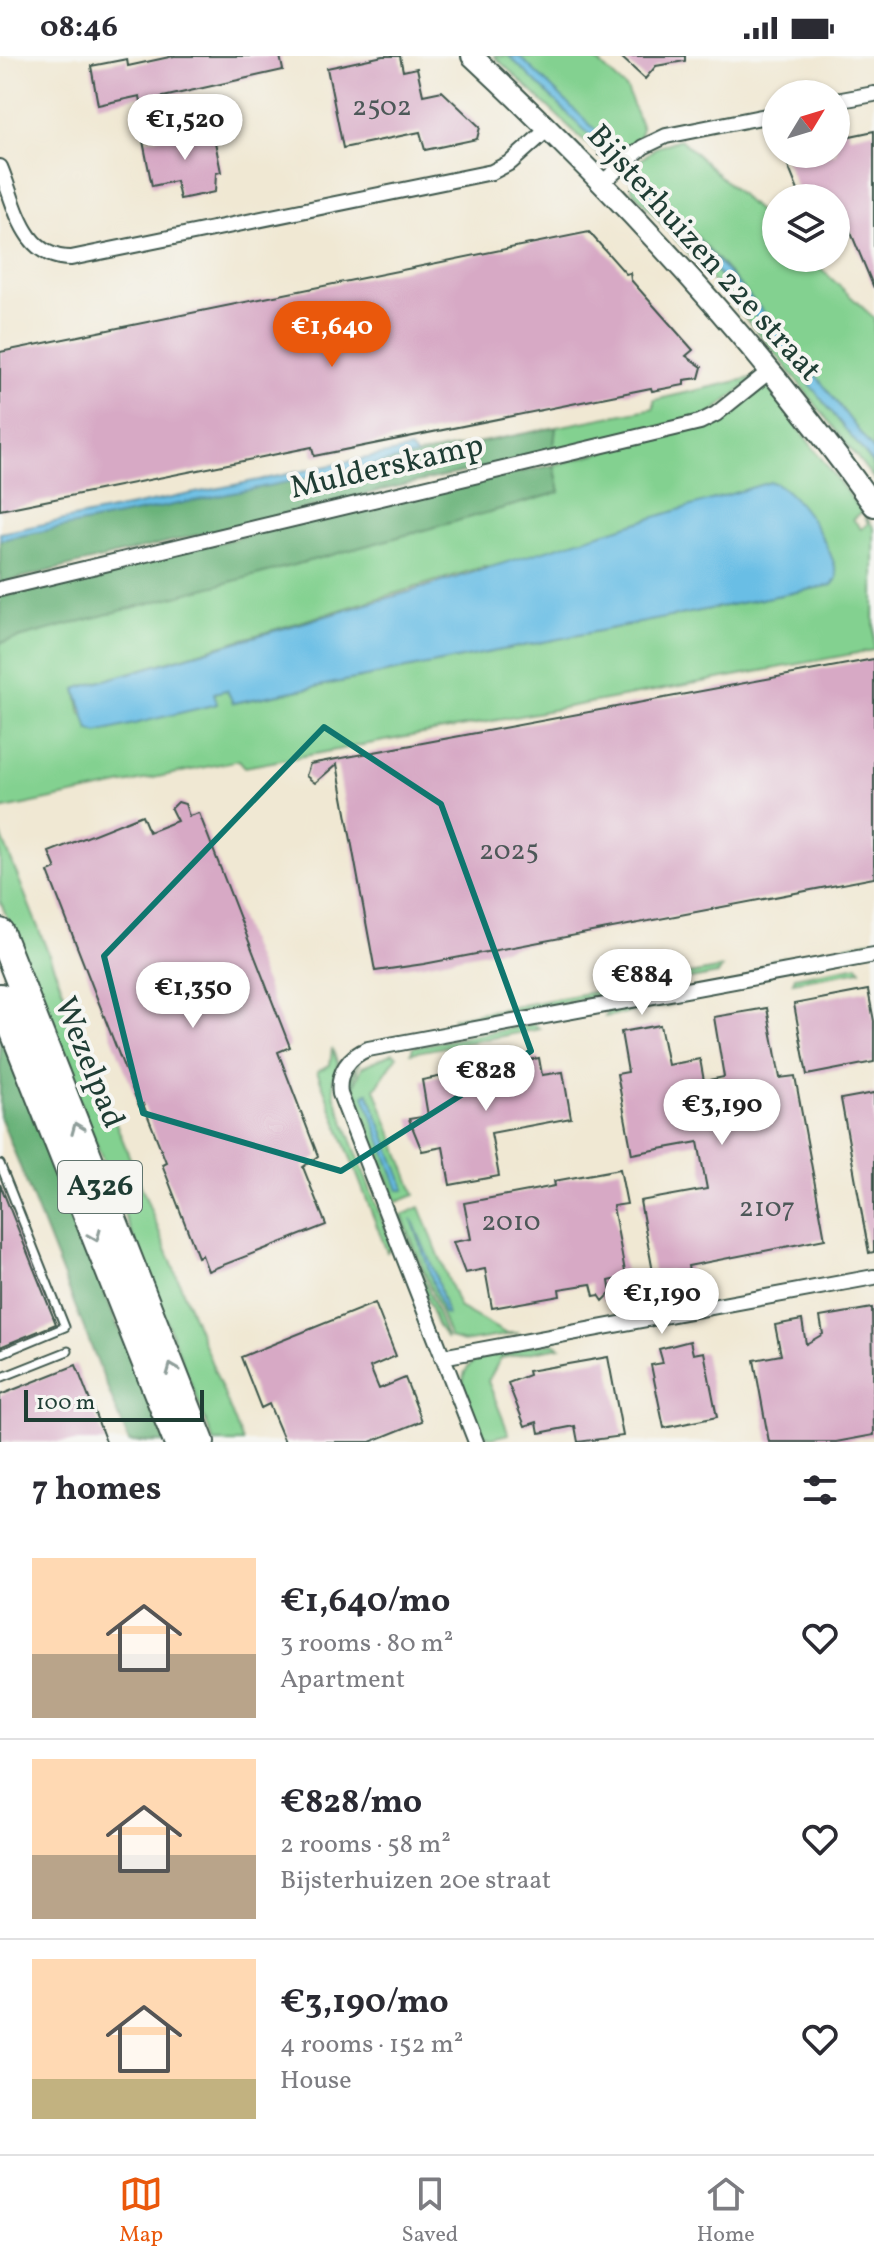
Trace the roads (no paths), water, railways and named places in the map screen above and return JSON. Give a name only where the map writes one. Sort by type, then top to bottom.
[{"type":"highway","name":"Wezelpad","points":[[0,932],[201,1442]]},
{"type":"highway","name":"Wezelpad","points":[[0,997],[177,1442]]},
{"type":"main road","name":"Bijsterhuizen 22e straat","points":[[472,56],[603,182],[771,370],[874,506]]},
{"type":"street","points":[[850,98],[874,94]]},
{"type":"street","points":[[603,182],[643,147],[666,136],[762,117]]},
{"type":"street","points":[[0,167],[29,237],[39,251],[54,258],[71,258],[492,172],[511,162],[549,128]]},
{"type":"street","name":"Mulderskamp","points":[[0,589],[700,422],[716,414],[771,370]]},
{"type":"street","points":[[476,1442],[340,1094],[341,1074],[355,1055],[368,1049],[874,955]]},
{"type":"street","points":[[442,1357],[874,1277]]},
{"type":"lane","points":[[0,1164],[65,1327],[0,1354]]},
{"type":"lane","points":[[0,1378],[68,1351]]},
{"type":"water","points":[[509,56],[519,56],[608,142],[602,147]]},
{"type":"water","points":[[646,183],[788,339],[874,451],[874,465],[743,301],[642,189]]},
{"type":"water","points":[[410,449],[417,456],[0,540],[0,533]]},
{"type":"water","points":[[770,482],[791,495],[823,538],[835,568],[837,579],[832,585],[233,703],[227,690],[214,693],[217,704],[97,733],[89,730],[76,689],[81,687],[409,592]]},
{"type":"water","points":[[368,1092],[404,1190],[399,1190],[364,1095]]},
{"type":"water","points":[[412,1219],[435,1273],[447,1315],[443,1313]]}]
